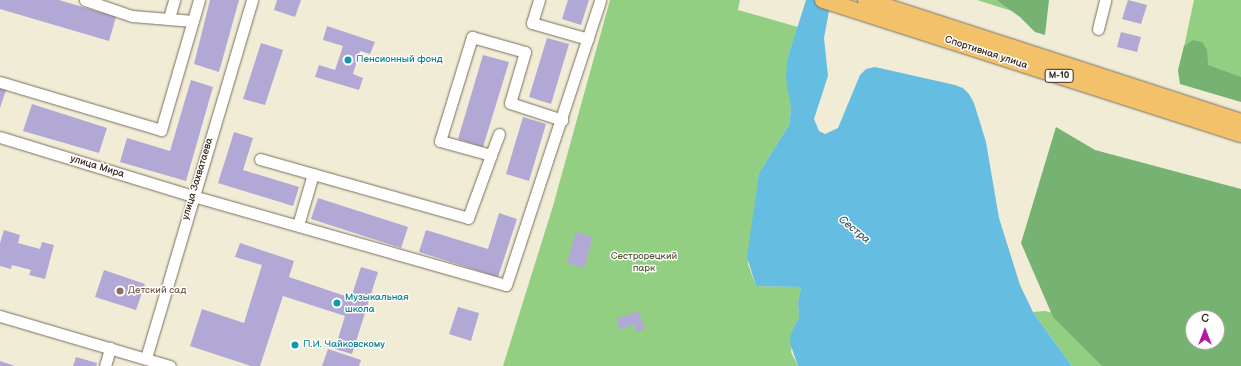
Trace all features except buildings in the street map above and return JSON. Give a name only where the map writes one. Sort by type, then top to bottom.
[{"type":"highway","name":"Спортивная улица","points":[[823,0],[880,11],[1241,122]]},
{"type":"highway","name":"Спортивная улица","points":[[866,0],[880,11],[1241,134]]},
{"type":"street","points":[[85,0],[132,16],[193,21]]},
{"type":"street","points":[[169,18],[174,0]]},
{"type":"street","points":[[0,82],[161,130],[199,0]]},
{"type":"street","name":"улица Захватаева","points":[[146,358],[252,0]]},
{"type":"street","points":[[539,0],[532,23],[588,40]]},
{"type":"street","points":[[491,155],[440,141],[472,37],[525,52],[510,103],[562,120],[600,0]]},
{"type":"street","points":[[1098,30],[1106,0]]},
{"type":"street","name":"улица Мира","points":[[0,137],[193,196],[506,286],[562,120]]},
{"type":"street","points":[[260,159],[468,218],[499,134]]},
{"type":"street","points":[[298,225],[314,174]]},
{"type":"street","points":[[0,316],[170,366]]},
{"type":"street","points":[[105,366],[110,348]]},
{"type":"green space","name":"Сестрорецкий парк","points":[[610,0],[740,0],[738,10],[798,27],[787,60],[791,109],[789,125],[759,173],[748,264],[756,286],[801,287],[798,303],[799,317],[795,326],[791,352],[798,366],[503,366],[553,206]]},
{"type":"green space","points":[[977,0],[996,0],[1012,11]]},
{"type":"green space","points":[[996,0],[1049,0],[1045,35],[1035,32],[1020,17]]},
{"type":"green space","points":[[1194,0],[1241,0],[1241,83],[1180,66]]},
{"type":"green space","points":[[1193,40],[1202,42],[1207,50],[1208,65],[1241,77],[1241,102],[1180,84],[1178,70],[1184,46]]},
{"type":"green space","points":[[1056,127],[1095,150],[1241,189],[1241,366],[1102,366],[1053,317],[1021,243]]},
{"type":"green space","points":[[1045,311],[1069,317],[1131,366],[1072,366],[1033,312]]},
{"type":"water","name":"Сестра","points":[[806,0],[831,0],[824,38],[828,76],[814,119],[819,131],[825,134],[838,128],[860,75],[866,69],[875,67],[955,85],[963,88],[969,94],[974,103],[986,142],[999,218],[1020,285],[1033,312],[1072,366],[798,366],[790,343],[791,334],[799,317],[798,303],[801,287],[756,286],[747,257],[759,173],[789,125],[791,109],[786,79],[787,60]]},
{"type":"place","name":"Пенсионный фонд","points":[[348,60]]},
{"type":"place","name":"Детский сад","points":[[120,291]]},
{"type":"place","name":"Музыкальная школа","points":[[337,303]]},
{"type":"place","name":"П.И. Чайковскому","points":[[295,345]]}]
